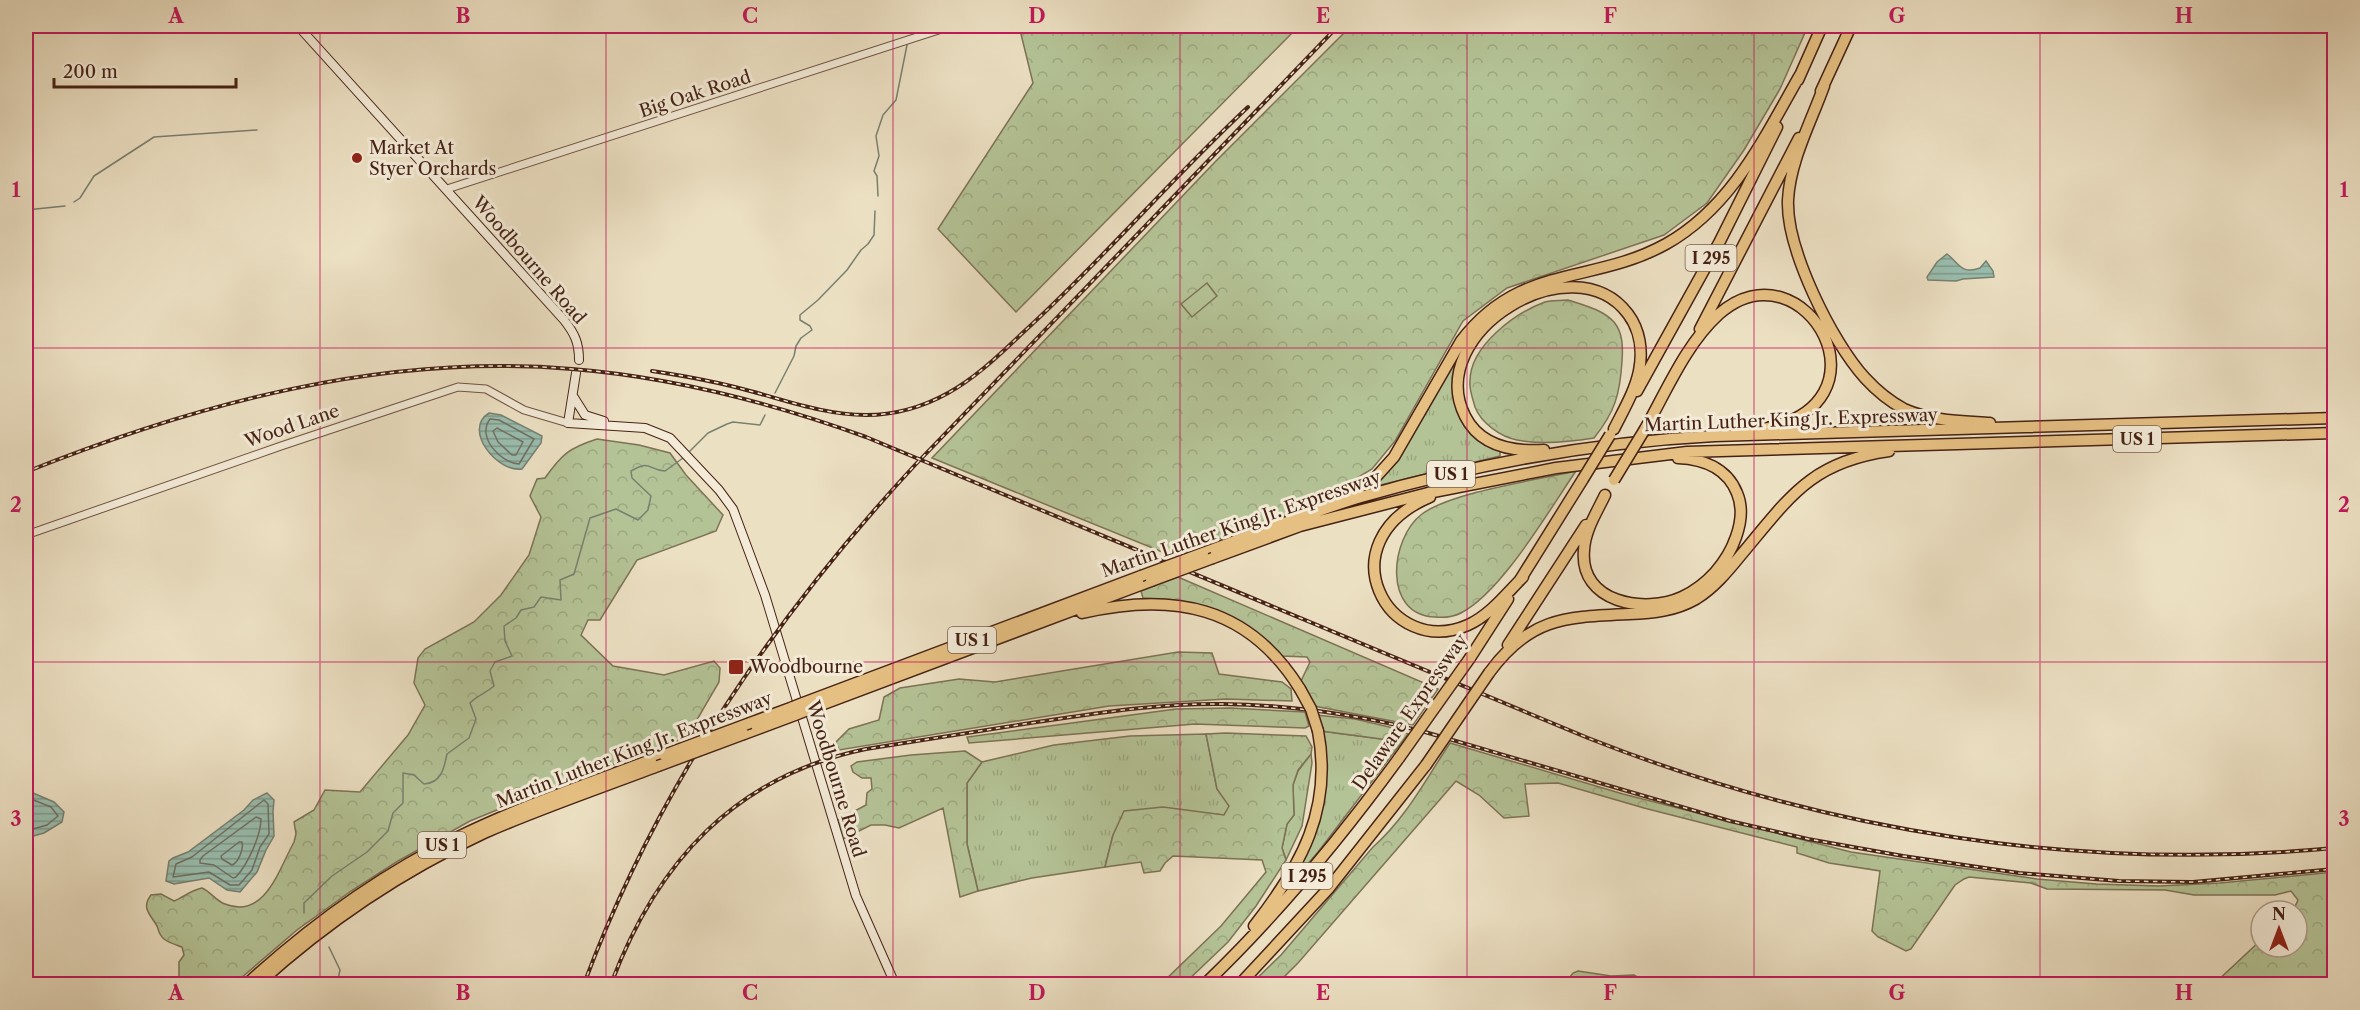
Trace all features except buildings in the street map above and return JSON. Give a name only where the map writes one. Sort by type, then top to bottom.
[{"type":"highway","name":"I 295","points":[[1612,432],[1677,322],[1719,243],[1763,156],[1822,26]]},
{"type":"highway","name":"I 295","points":[[1240,984],[1329,888],[1426,765],[1497,663],[1605,495],[1645,429],[1757,222],[1851,26]]},
{"type":"highway","points":[[1319,511],[1359,489],[1389,464],[1403,444],[1461,341],[1492,308],[1527,288],[1649,252],[1677,238],[1703,218],[1725,195],[1746,167],[1800,75]]},
{"type":"highway","points":[[1824,86],[1792,175],[1788,200],[1789,218],[1794,244],[1806,273],[1846,351],[1859,371],[1879,392],[1895,404],[1913,412],[1945,420],[2038,426]]},
{"type":"highway","points":[[1586,448],[1534,451],[1501,447],[1482,436],[1465,415],[1458,388],[1462,360],[1481,330],[1506,308],[1538,293],[1580,288],[1606,295],[1624,309],[1636,330],[1641,356],[1637,378],[1612,432]]},
{"type":"highway","points":[[1688,351],[1724,310],[1744,299],[1762,296],[1781,298],[1803,309],[1818,322],[1828,342],[1831,355],[1829,377],[1822,395],[1809,411],[1784,425],[1715,436]]},
{"type":"highway","name":"Martin Luther King Jr. Expressway","points":[[258,984],[342,916],[425,863],[503,825],[744,734],[799,709],[1208,556],[1319,511],[1382,491],[1457,473],[1586,448],[1715,436],[1920,432],[2038,426],[2334,418]]},
{"type":"highway","name":"Delaware Expressway","points":[[1205,984],[1310,873],[1399,758],[1470,658],[1612,432]]},
{"type":"highway","name":"Martin Luther King Jr. Expressway","points":[[1208,556],[1322,520],[1396,500],[1557,468],[1654,456],[1719,450],[2334,433]]},
{"type":"highway","points":[[1497,663],[1529,633],[1557,620],[1575,616],[1654,612],[1686,604],[1715,584],[1787,500],[1815,476],[1832,466],[1863,455],[1940,445]]},
{"type":"highway","points":[[1605,495],[1587,534],[1584,554],[1587,572],[1601,591],[1625,603],[1646,605],[1675,600],[1704,584],[1720,566],[1734,542],[1740,516],[1737,492],[1727,476],[1710,464],[1695,459],[1654,456]]},
{"type":"highway","points":[[1460,486],[1408,508],[1391,522],[1383,533],[1376,552],[1374,572],[1379,591],[1386,603],[1395,613],[1411,624],[1429,630],[1448,631],[1468,625],[1484,615],[1523,576]]},
{"type":"highway","name":"Martin Luther King Jr. Expressway","points":[[247,984],[328,916],[421,857],[500,818],[750,723],[799,709],[1038,624],[1146,579]]},
{"type":"highway","points":[[1038,624],[1098,609],[1134,603],[1169,603],[1191,607],[1222,618],[1252,635],[1279,659],[1311,709],[1322,753],[1322,787],[1312,833],[1283,887],[1217,973]]},
{"type":"main road","name":"Woodbourne Road","points":[[298,26],[564,320],[578,344],[579,360]]},
{"type":"main road","points":[[568,423],[576,374]]},
{"type":"main road","points":[[573,395],[585,415],[620,426]]},
{"type":"main road","name":"Woodbourne Road","points":[[568,423],[645,428],[670,438],[719,490],[733,509],[765,595],[856,896],[895,984]]},
{"type":"street","name":"Big Oak Road","points":[[447,189],[951,26]]},
{"type":"street","name":"Wood Lane","points":[[26,535],[315,434],[458,387],[486,388],[524,410],[568,423]]},
{"type":"green space","points":[[1019,26],[1299,26],[1016,312],[938,229],[1033,83]]},
{"type":"green space","points":[[1351,26],[1808,26],[1780,89],[1744,150],[1707,203],[1664,235],[1507,288],[1463,321],[1395,441],[1372,469],[1311,506],[1172,556],[932,458],[1215,162]]},
{"type":"green space","points":[[1207,283],[1217,296],[1192,317],[1181,304]]},
{"type":"green space","points":[[1568,300],[1604,314],[1614,322],[1621,335],[1621,373],[1612,411],[1594,438],[1546,443],[1526,442],[1505,436],[1487,424],[1475,407],[1470,381],[1472,368],[1478,355],[1496,332],[1521,314],[1545,302]]},
{"type":"green space","points":[[1461,350],[1454,391],[1458,410],[1462,420],[1469,428],[1500,451],[1500,456],[1364,489],[1383,474]]},
{"type":"green space","points":[[597,439],[639,445],[670,453],[686,475],[723,515],[716,531],[637,560],[600,620],[588,620],[581,635],[613,666],[664,675],[714,661],[720,668],[719,682],[687,737],[470,821],[398,861],[351,891],[297,930],[234,984],[179,984],[179,962],[184,955],[182,947],[166,940],[160,934],[147,907],[151,895],[161,894],[174,901],[202,888],[222,903],[239,907],[251,905],[260,899],[276,878],[294,842],[296,834],[294,822],[314,810],[325,790],[360,792],[408,735],[425,705],[414,683],[418,658],[425,649],[474,622],[501,595],[529,555],[541,517],[530,496],[537,479],[545,478],[556,463],[573,449]]},
{"type":"green space","points":[[1576,471],[1524,549],[1477,602],[1461,613],[1442,617],[1418,613],[1406,603],[1399,590],[1398,557],[1411,525],[1422,514],[1453,499],[1474,493]]},
{"type":"green space","points":[[1178,577],[1438,689],[1413,725],[1314,706],[1301,681],[1310,662],[1307,657],[1282,656],[1254,631],[1203,606],[1181,601],[1143,598],[1141,591]]},
{"type":"green space","points":[[1178,652],[1212,653],[1219,674],[1282,682],[1291,689],[1292,701],[1226,699],[1109,706],[839,750],[836,742],[849,729],[879,720],[884,697],[900,688],[959,679],[995,682]]},
{"type":"green space","points":[[1230,708],[1305,712],[1309,726],[1305,728],[1195,724],[969,743],[967,737],[1176,709]]},
{"type":"green space","points":[[1316,715],[1355,719],[1398,729],[1397,735],[1389,740],[1321,731]]},
{"type":"green space","points":[[1398,729],[1408,734],[1318,852],[1282,894],[1316,829],[1321,731],[1389,740],[1397,735]]},
{"type":"green space","points":[[1206,734],[1217,789],[1230,806],[1224,815],[1203,813],[1113,835],[1105,867],[1032,878],[978,891],[967,844],[967,783],[982,762],[1054,745],[1130,736]]},
{"type":"green space","points":[[1206,734],[1306,736],[1312,747],[1311,754],[1298,770],[1293,785],[1294,815],[1287,824],[1282,848],[1286,860],[1256,906],[1228,942],[1184,984],[1161,984],[1221,926],[1266,872],[1262,860],[1173,856],[1160,871],[1144,873],[1141,862],[1105,867],[1113,835],[1124,811],[1163,807],[1224,815],[1229,806],[1217,789]]},
{"type":"green space","points":[[1450,743],[1623,794],[1851,852],[2037,879],[2096,884],[2159,886],[2220,883],[2334,872],[2334,984],[2214,984],[2249,951],[2249,959],[2309,959],[2309,899],[2297,899],[2291,891],[2275,895],[2194,895],[2165,890],[2047,889],[2031,883],[1969,877],[1955,885],[1911,949],[1906,951],[1878,937],[1872,931],[1880,871],[1829,863],[1797,853],[1797,847],[1644,808],[1558,783],[1525,784],[1529,816],[1504,818],[1479,795],[1456,781],[1284,977],[1281,984],[1251,984],[1281,955],[1373,847],[1396,824]]},
{"type":"green space","points":[[965,751],[982,762],[967,783],[967,844],[978,891],[960,897],[943,808],[899,828],[871,825],[843,839],[838,820],[866,805],[867,793],[872,789],[871,778],[862,778],[853,772],[851,766],[857,762]]},
{"type":"green space","points":[[1311,754],[1312,763],[1302,826],[1286,860],[1282,848],[1287,824],[1294,815],[1293,785],[1298,771]]},
{"type":"green space","points":[[1578,971],[1611,976],[1634,975],[1639,978],[1639,984],[1564,984],[1573,973]]},
{"type":"water","points":[[1947,254],[1961,267],[1969,270],[1980,268],[1986,261],[1994,277],[1956,281],[1928,280],[1927,277],[1937,262]]},
{"type":"water","points":[[489,413],[501,415],[542,436],[541,443],[522,469],[503,464],[486,449],[479,429],[482,420]]},
{"type":"water","points":[[26,790],[54,802],[64,812],[62,822],[44,833],[26,838]]},
{"type":"water","points":[[267,793],[274,800],[274,836],[257,872],[240,892],[227,890],[209,878],[174,884],[166,881],[169,861],[188,852],[244,810],[253,800]]},
{"type":"waterway","points":[[903,26],[903,33]]},
{"type":"waterway","points":[[878,196],[877,176],[874,171],[879,156],[876,136],[883,115],[896,100],[907,45]]},
{"type":"waterway","points":[[74,202],[80,198],[94,176],[154,137],[257,130]]},
{"type":"waterway","points":[[26,210],[65,206]]},
{"type":"waterway","points":[[775,393],[794,356],[796,346],[801,338],[812,330],[800,320],[800,315],[847,270],[868,244],[874,235],[875,211]]},
{"type":"waterway","points":[[690,451],[708,433],[733,422],[760,425],[765,415]]},
{"type":"waterway","points":[[304,913],[304,903],[332,876],[367,852],[388,831],[393,813],[403,803],[403,773],[414,775],[424,784],[434,781],[443,770],[447,754],[469,738],[476,719],[470,703],[494,686],[490,671],[495,662],[512,656],[505,641],[504,626],[516,618],[521,610],[534,607],[541,597],[561,600],[560,580],[574,574],[590,518],[616,509],[638,520],[648,510],[651,496],[632,478],[631,471],[646,465],[665,471],[683,458]]},
{"type":"waterway","points":[[329,947],[340,970],[337,984]]},
{"type":"railway","points":[[584,984],[613,912],[646,842],[683,774],[724,708],[814,583],[915,465],[1338,26]]},
{"type":"railway","points":[[652,371],[714,382],[836,413],[888,414],[929,402],[959,386],[1001,354],[1085,273],[1192,161],[1248,107]]},
{"type":"railway","points":[[26,472],[91,447],[225,405],[362,376],[432,369],[502,366],[572,369],[647,378],[721,393],[794,413],[866,437],[1588,738],[1678,771],[1769,798],[1861,820],[1955,837],[2049,849],[2143,854],[2238,854],[2334,848]]},
{"type":"railway","points":[[611,984],[630,940],[652,900],[677,863],[707,831],[740,803],[777,780],[819,762],[866,749],[1083,715],[1176,705],[1274,706],[1375,721],[1425,732],[1730,821],[1808,839],[2019,873],[2119,881],[2193,882],[2334,869]]},
{"type":"place","name":"Market At Styer Orchards","points":[[357,158]]},
{"type":"place","name":"Woodbourne","points":[[736,667]]}]
